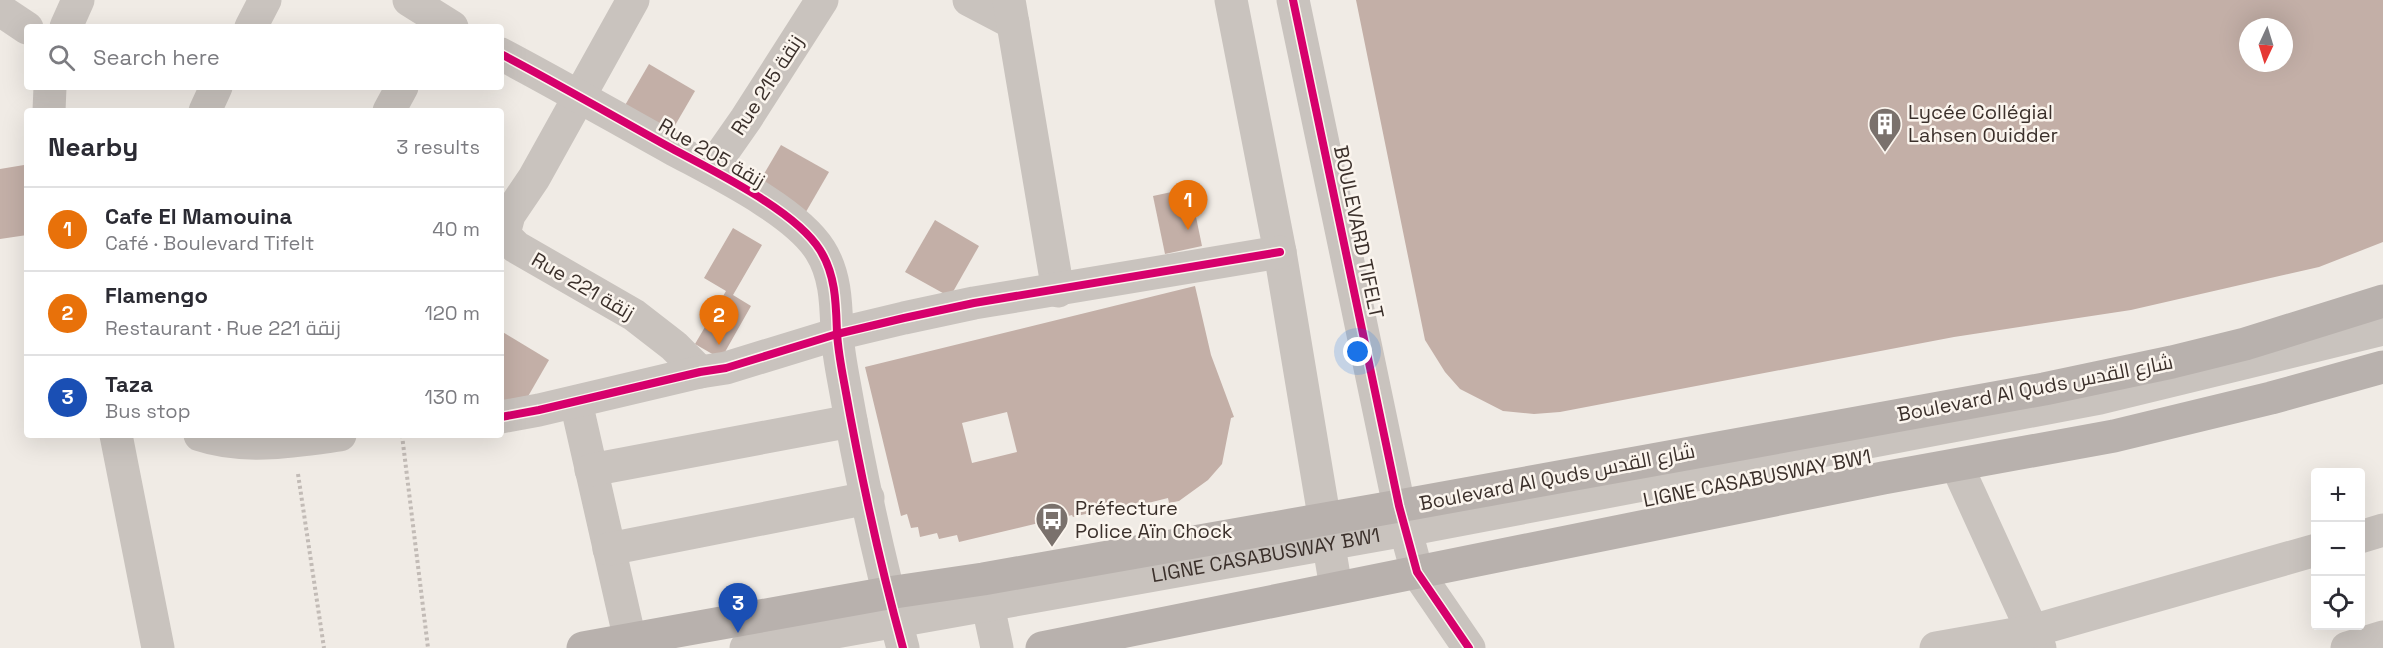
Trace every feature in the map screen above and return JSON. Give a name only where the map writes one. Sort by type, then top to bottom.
[{"type":"main road","name":"Boulevard Al Quds شارع القدس","points":[[584,648],[630,640],[896,625],[990,613],[1408,538],[2044,389],[2172,362],[2245,344],[2383,301]]},
{"type":"main road","name":"Boulevard Al Quds شارع القدس","points":[[1042,648],[1331,552],[1408,538],[1883,478],[2032,453],[2179,422],[2383,367]]},
{"type":"street","points":[[67,24],[78,0]]},
{"type":"street","points":[[252,24],[265,0]]},
{"type":"street","points":[[409,0],[443,24]]},
{"type":"street","name":"Rue 221 زنقة","points":[[633,0],[580,97],[510,215],[506,230],[507,238],[516,247],[634,315],[674,346],[700,372]]},
{"type":"street","name":"Rue 215 زنقة","points":[[711,169],[746,119],[822,0]]},
{"type":"street","points":[[969,0],[1011,11],[1058,291]]},
{"type":"street","points":[[1231,0],[1280,252],[1331,552]]},
{"type":"street","name":"BOULEVARD TIFELT","points":[[1293,0],[1408,538]]},
{"type":"street","points":[[0,10],[24,26]]},
{"type":"street","name":"Rue 205 زنقة","points":[[504,56],[711,169],[783,215],[806,233],[819,248],[827,261],[835,293],[837,334],[852,421],[896,625]]},
{"type":"street","points":[[49,108],[50,90]]},
{"type":"street","points":[[206,108],[215,90]]},
{"type":"street","points":[[391,108],[400,90]]},
{"type":"street","points":[[504,416],[726,368],[837,334],[974,303],[1058,291],[1280,252]]},
{"type":"street","name":"LIGNE CASABUSWAY BW1","points":[[1408,538],[2100,398],[2383,329]]},
{"type":"street","name":"LIGNE CASABUSWAY BW1","points":[[1408,538],[1790,473],[2273,379],[2383,343]]},
{"type":"street","points":[[576,402],[630,640]]},
{"type":"street","points":[[591,470],[852,421]]},
{"type":"street","points":[[117,438],[158,648]]},
{"type":"street","points":[[217,438],[239,442],[316,438]]},
{"type":"street","points":[[1956,466],[2036,640]]},
{"type":"street","points":[[609,549],[868,498]]},
{"type":"street","points":[[2365,536],[2383,530]]},
{"type":"street","points":[[1408,538],[1469,648]]},
{"type":"street","name":"LIGNE CASABUSWAY BW1","points":[[746,648],[990,613],[1331,552]]},
{"type":"street","points":[[1936,648],[2036,640],[2311,552]]},
{"type":"street","name":"LIGNE CASABUSWAY BW1","points":[[844,648],[896,625]]},
{"type":"street","points":[[2347,648],[2383,637]]},
{"type":"path","points":[[402,438],[428,648]]},
{"type":"path","points":[[293,441],[324,648]]},
{"type":"building","name":"Lycée Collégial Lahsen Ouidder","points":[[1356,0],[2383,0],[2383,242],[2319,267],[2131,310],[1954,337],[1560,412],[1534,414],[1503,411],[1460,389],[1445,372],[1425,340]]},
{"type":"building","points":[[649,64],[695,91],[670,134],[624,107]]},
{"type":"building","points":[[781,145],[829,172],[803,217],[755,189]]},
{"type":"building","points":[[24,165],[24,235],[0,239],[0,169]]},
{"type":"building","points":[[1190,188],[1202,246],[1165,254],[1153,196]]},
{"type":"building","points":[[935,220],[979,246],[950,297],[905,272]]},
{"type":"building","points":[[733,228],[762,245],[733,295],[751,306],[721,359],[695,344],[726,291],[704,278]]},
{"type":"building","points":[[1195,286],[1211,355],[1234,417],[1231,418],[1222,464],[1208,480],[1179,501],[1169,503],[1168,498],[1124,509],[1123,505],[959,542],[957,535],[939,539],[937,533],[920,537],[918,527],[911,528],[907,514],[901,516],[865,367]],"holes":[[[1007,412],[1017,452],[972,463],[962,423]]]},
{"type":"building","points":[[504,333],[549,360],[519,412],[504,404]]},
{"type":"cycle path","points":[[1293,0],[1399,506],[1417,572],[1469,648]]},
{"type":"cycle path","points":[[504,56],[752,193],[792,220],[820,250],[832,280],[837,339],[857,449],[878,549],[903,648]]},
{"type":"cycle path","points":[[504,416],[726,368],[837,334],[974,303],[1280,252]]},
{"type":"place","name":"Lycée Collégial Lahsen Ouidder","points":[[1885,153]]},
{"type":"place","name":"Cafe El Mamouina","points":[[1188,230]]},
{"type":"place","name":"Flamengo","points":[[719,345]]},
{"type":"place","name":"Préfecture Police Aïn Chock","points":[[1052,548]]},
{"type":"place","name":"Taza","points":[[738,633]]}]
